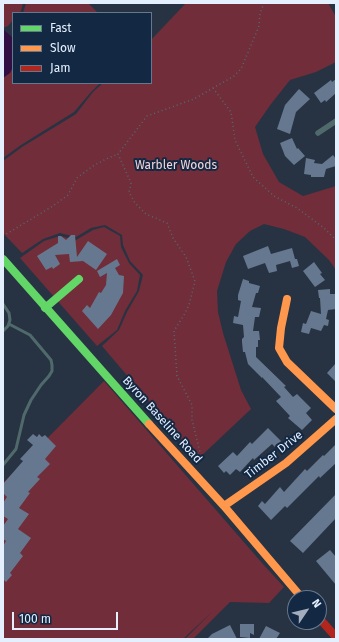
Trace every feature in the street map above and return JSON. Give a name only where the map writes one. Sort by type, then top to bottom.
[{"type":"main road","name":"Byron Baseline Road","points":[[3,259],[104,374],[224,506],[295,590]]},
{"type":"main road","points":[[45,308],[79,279]]},
{"type":"main road","points":[[287,299],[281,328],[279,348],[287,362],[336,409]]},
{"type":"main road","name":"Timber Drive","points":[[224,506],[286,463],[336,419]]},
{"type":"main road","points":[[327,627],[336,638]]},
{"type":"street","points":[[318,133],[336,121]]},
{"type":"lane","points":[[3,304],[9,313],[8,324],[3,331]]},
{"type":"lane","points":[[3,465],[16,449],[24,415],[31,400],[52,371],[51,360],[30,335],[8,324]]},
{"type":"path","points":[[3,236],[53,206],[68,195],[77,178],[93,166],[118,154],[147,116],[194,99],[234,76],[241,69],[246,60],[259,26],[260,14],[264,3]]},
{"type":"path","points":[[212,88],[231,112],[235,140],[253,177],[274,196],[297,208],[324,228],[336,240]]},
{"type":"path","points":[[118,154],[131,183],[129,192],[135,203],[146,214],[167,224],[173,238],[186,257],[195,281],[189,305],[174,331],[177,376],[192,406],[192,420],[200,452],[199,455],[191,462]]},
{"type":"green space","points":[[3,3],[23,3],[21,11],[12,12],[12,21],[8,26],[3,28]]},
{"type":"green space","points":[[26,3],[88,3],[97,12],[23,12]]},
{"type":"green space","name":"Warbler Woods","points":[[186,3],[328,3],[336,17],[336,62],[316,72],[290,80],[255,127],[263,154],[279,182],[303,196],[336,186],[336,270],[329,260],[305,237],[284,229],[264,224],[250,231],[236,244],[226,262],[217,291],[218,312],[241,390],[251,409],[198,459],[102,346],[119,330],[139,291],[143,275],[130,261],[123,245],[122,235],[105,225],[91,228],[76,237],[60,233],[43,239],[22,253],[3,233],[3,161],[22,147],[76,114],[93,92],[102,84],[152,84],[152,39]]},
{"type":"green space","points":[[3,35],[12,58],[12,84],[99,84],[74,112],[3,158]]},
{"type":"green space","points":[[104,227],[120,236],[121,247],[129,263],[140,275],[137,291],[125,311],[117,330],[97,346],[20,258],[44,241],[60,236],[76,240],[93,230]]},
{"type":"green space","points":[[104,381],[284,587],[269,603],[230,602],[193,639],[185,639],[212,612],[183,639],[3,639],[3,483]]},
{"type":"shaded area","points":[[3,29],[12,37],[12,69],[10,73],[3,78]]},
{"type":"building","points":[[336,79],[336,93],[326,102],[325,100],[321,103],[314,93],[331,80],[332,82]]},
{"type":"building","points":[[299,89],[310,99],[296,112],[290,134],[277,129],[285,105]]},
{"type":"building","points":[[292,138],[297,149],[298,148],[305,156],[294,165],[285,156],[280,143]]},
{"type":"building","points":[[333,155],[336,159],[336,166],[326,169],[324,177],[311,177],[311,175],[304,174],[306,158],[315,160],[314,163],[322,164]]},
{"type":"building","points":[[71,235],[75,235],[77,257],[88,241],[107,254],[96,270],[83,261],[70,262],[69,254],[55,255],[60,264],[53,269],[52,267],[46,270],[37,256],[58,243],[58,236],[61,236],[66,240]]},
{"type":"building","points":[[268,246],[271,254],[292,248],[299,266],[292,268],[290,261],[276,265],[277,271],[269,273],[265,263],[248,269],[243,256]]},
{"type":"building","points":[[117,259],[120,265],[115,268],[119,275],[124,276],[123,293],[111,315],[98,329],[82,311],[87,305],[90,308],[99,292],[101,293],[106,285],[107,273],[100,277],[97,271]]},
{"type":"building","points":[[314,262],[325,280],[315,287],[303,271]]},
{"type":"building","points":[[243,279],[249,281],[249,283],[260,286],[258,293],[256,293],[252,307],[261,308],[259,317],[255,317],[253,331],[259,331],[260,340],[258,340],[258,347],[256,347],[256,357],[286,386],[284,387],[293,397],[297,394],[311,408],[306,413],[312,420],[302,430],[288,418],[290,416],[276,401],[281,397],[248,364],[245,352],[243,352],[243,325],[233,323],[234,316],[238,317],[241,301],[238,300],[238,295]]},
{"type":"building","points":[[330,289],[330,294],[336,294],[336,309],[328,310],[326,319],[329,320],[328,326],[324,325],[321,331],[311,328],[309,334],[301,332],[303,323],[306,324],[311,311],[321,314],[318,290]]},
{"type":"building","points":[[336,363],[336,382],[327,373]]},
{"type":"building","points":[[268,428],[281,441],[275,447],[272,444],[254,460],[253,458],[240,472],[236,469],[230,475],[226,471],[224,473],[218,466],[233,452],[237,456],[250,442],[252,444]]},
{"type":"building","points":[[33,434],[37,437],[39,434],[42,437],[45,435],[56,446],[45,459],[50,464],[37,477],[40,479],[28,492],[30,493],[19,508],[29,514],[18,529],[31,538],[20,553],[23,556],[10,573],[12,575],[6,582],[3,579],[3,546],[6,541],[3,539],[3,526],[8,519],[3,516],[3,503],[7,497],[3,493],[3,484],[23,461],[20,459],[33,445],[27,440]]},
{"type":"building","points":[[336,444],[336,463],[320,478],[319,476],[287,508],[285,506],[271,520],[258,506],[262,501],[265,504],[280,487],[284,492],[305,469],[307,471]]},
{"type":"building","points":[[336,494],[336,518],[303,553],[290,541]]},
{"type":"building","points":[[330,550],[336,557],[336,585],[316,561]]},
{"type":"building","points":[[240,624],[254,624],[254,635],[250,633],[250,638],[240,637]]},
{"type":"building","points":[[230,625],[237,639],[207,639],[212,634]]},
{"type":"building","points":[[266,626],[280,633],[276,639],[259,639]]},
{"type":"traffic: fast","points":[[3,259],[149,424]]},
{"type":"traffic: fast","points":[[45,308],[79,279]]},
{"type":"traffic: slow","points":[[287,299],[281,328],[279,348],[287,362],[336,409]]},
{"type":"traffic: slow","points":[[224,506],[286,463],[336,419]]},
{"type":"traffic: slow","points":[[149,424],[224,506],[295,590]]},
{"type":"traffic: jam","points":[[327,627],[336,637]]}]
